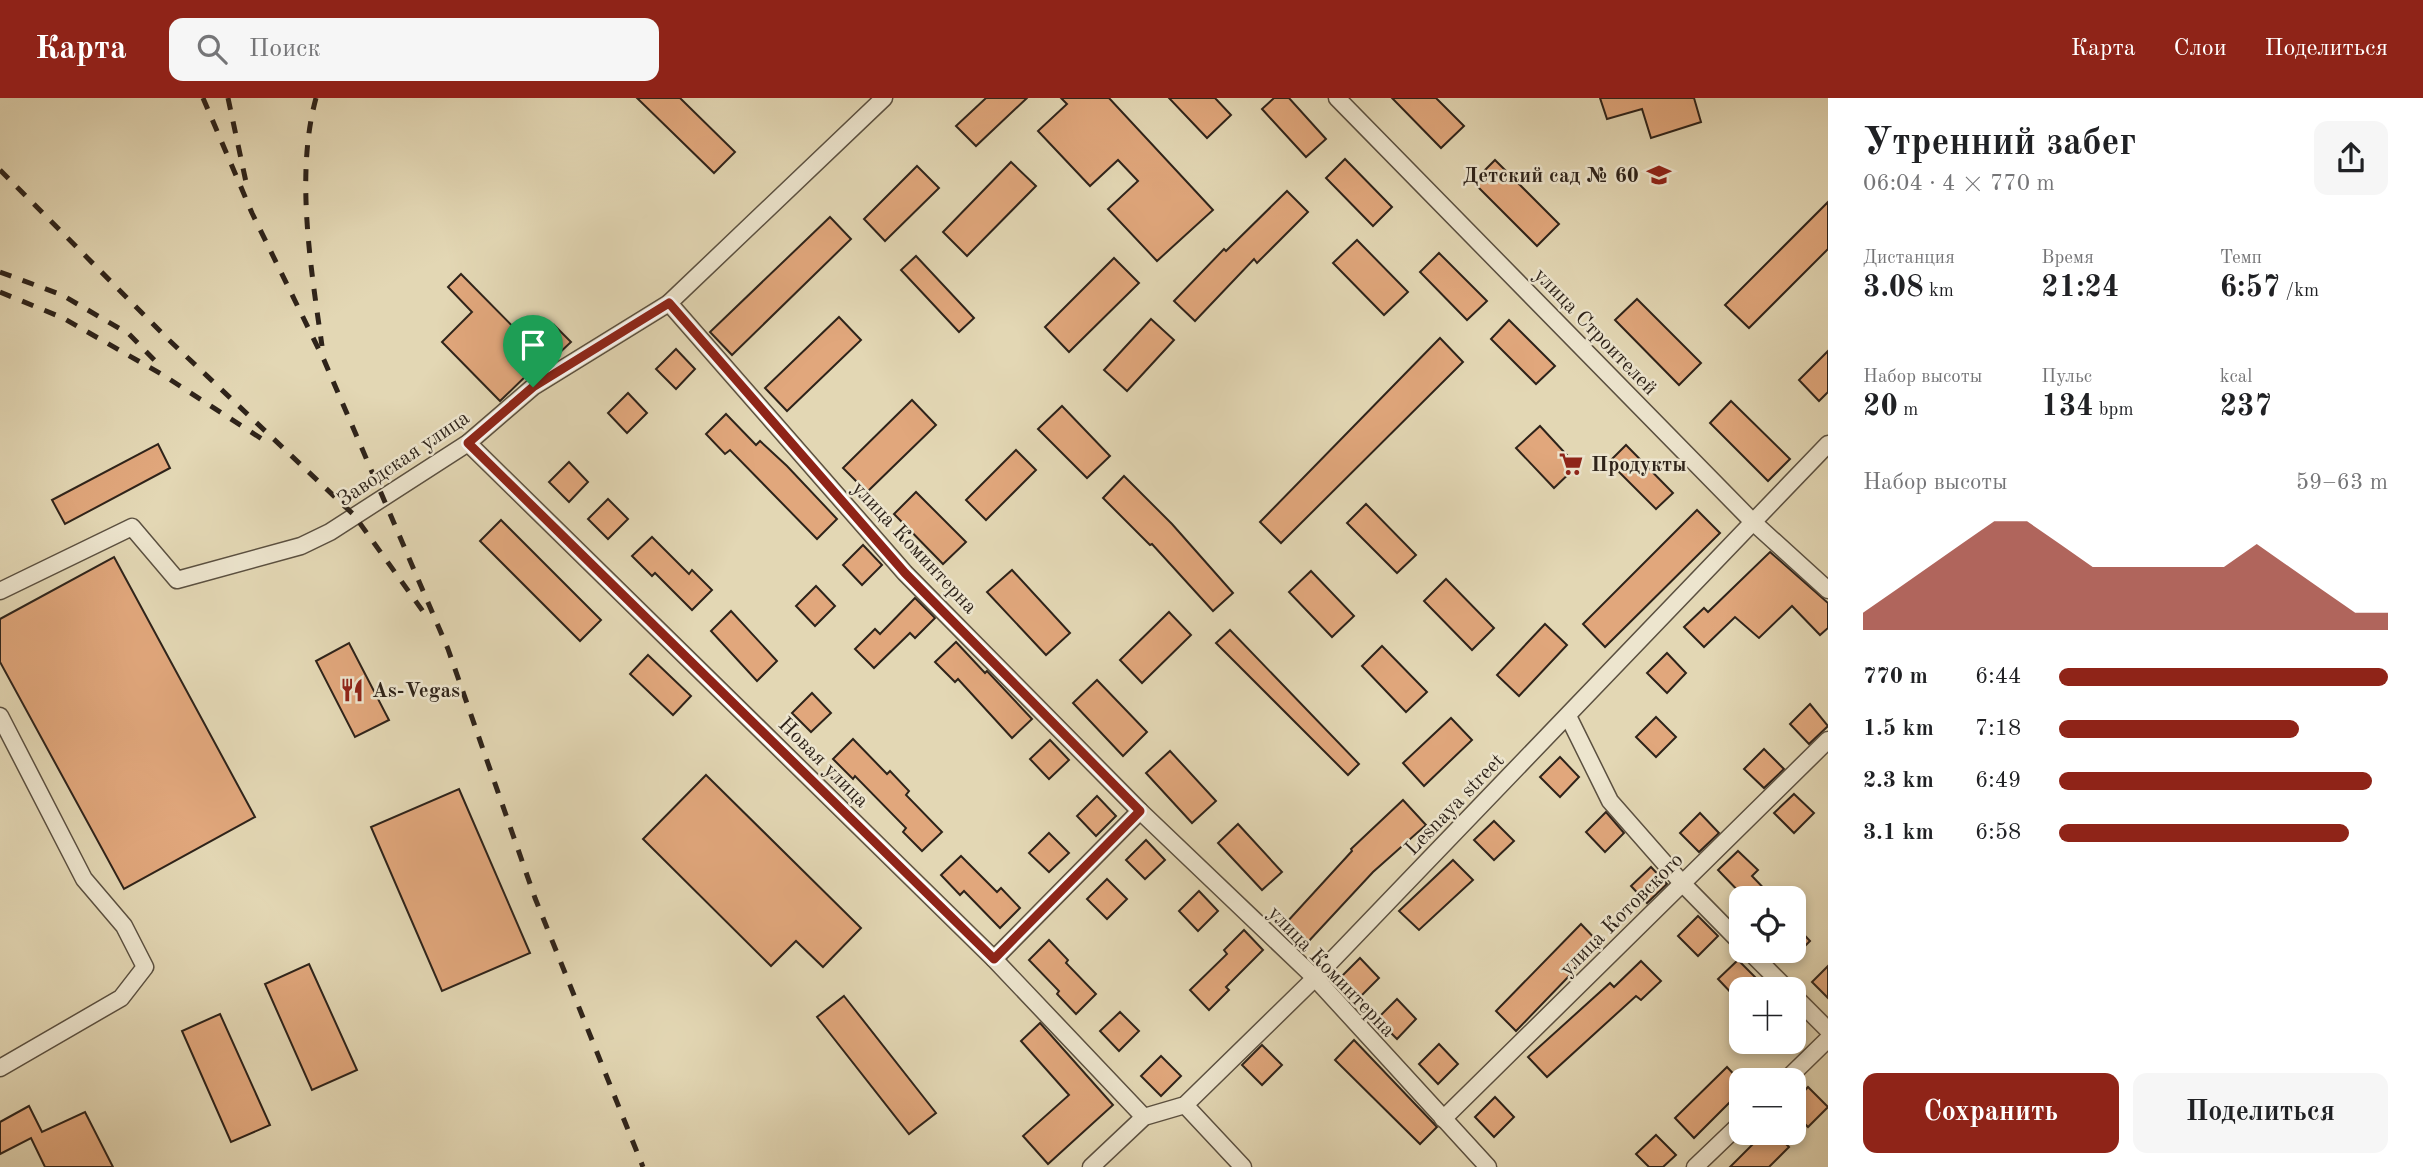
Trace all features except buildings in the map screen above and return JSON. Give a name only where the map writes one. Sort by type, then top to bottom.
[{"type":"street","name":"Заводская улица","points":[[0,591],[132,527],[177,580],[302,546],[330,532],[468,443],[533,387],[669,303],[884,98]]},
{"type":"street","name":"улица Строителей","points":[[1338,98],[1753,522],[1828,590]]},
{"type":"street","name":"улица Коминтерна","points":[[669,303],[905,573],[1140,811],[1315,978],[1488,1167]]},
{"type":"street","name":"Новая улица","points":[[468,443],[994,959],[1144,1117]]},
{"type":"street","name":"Lesnaya street","points":[[1091,1167],[1144,1117],[1185,1105],[1315,978],[1828,444]]},
{"type":"street","points":[[0,716],[84,879],[124,926],[145,967],[121,998],[0,1068]]},
{"type":"street","points":[[1568,716],[1610,801],[1682,883],[1729,931]]},
{"type":"street","name":"улица Котовского","points":[[1443,1119],[1828,740]]},
{"type":"street","points":[[994,959],[1140,811]]},
{"type":"street","points":[[1761,963],[1775,977]]},
{"type":"street","points":[[1806,1008],[1828,1030]]},
{"type":"street","points":[[1798,1068],[1828,1039]]},
{"type":"street","points":[[1185,1105],[1243,1167]]},
{"type":"street","points":[[1695,1167],[1729,1134]]},
{"type":"railway","points":[[203,98],[252,213],[324,360],[448,649],[535,898],[643,1167]]},
{"type":"railway","points":[[228,98],[246,182]]},
{"type":"railway","points":[[316,98],[310,128],[306,190],[310,254],[322,346]]},
{"type":"railway","points":[[0,170],[169,340],[354,515],[427,617]]},
{"type":"railway","points":[[0,272],[62,295],[129,334],[162,368]]},
{"type":"railway","points":[[0,292],[63,318],[163,375],[265,441]]},
{"type":"place","name":"Детский сад № 60","points":[[1659,175]]},
{"type":"place","name":"Продукты","points":[[1571,464]]},
{"type":"place","name":"As-Vegas","points":[[352,690]]},
{"type":"route","points":[[669,303],[905,573],[936,601],[1140,811],[994,959],[468,443],[533,387],[669,303]]}]
